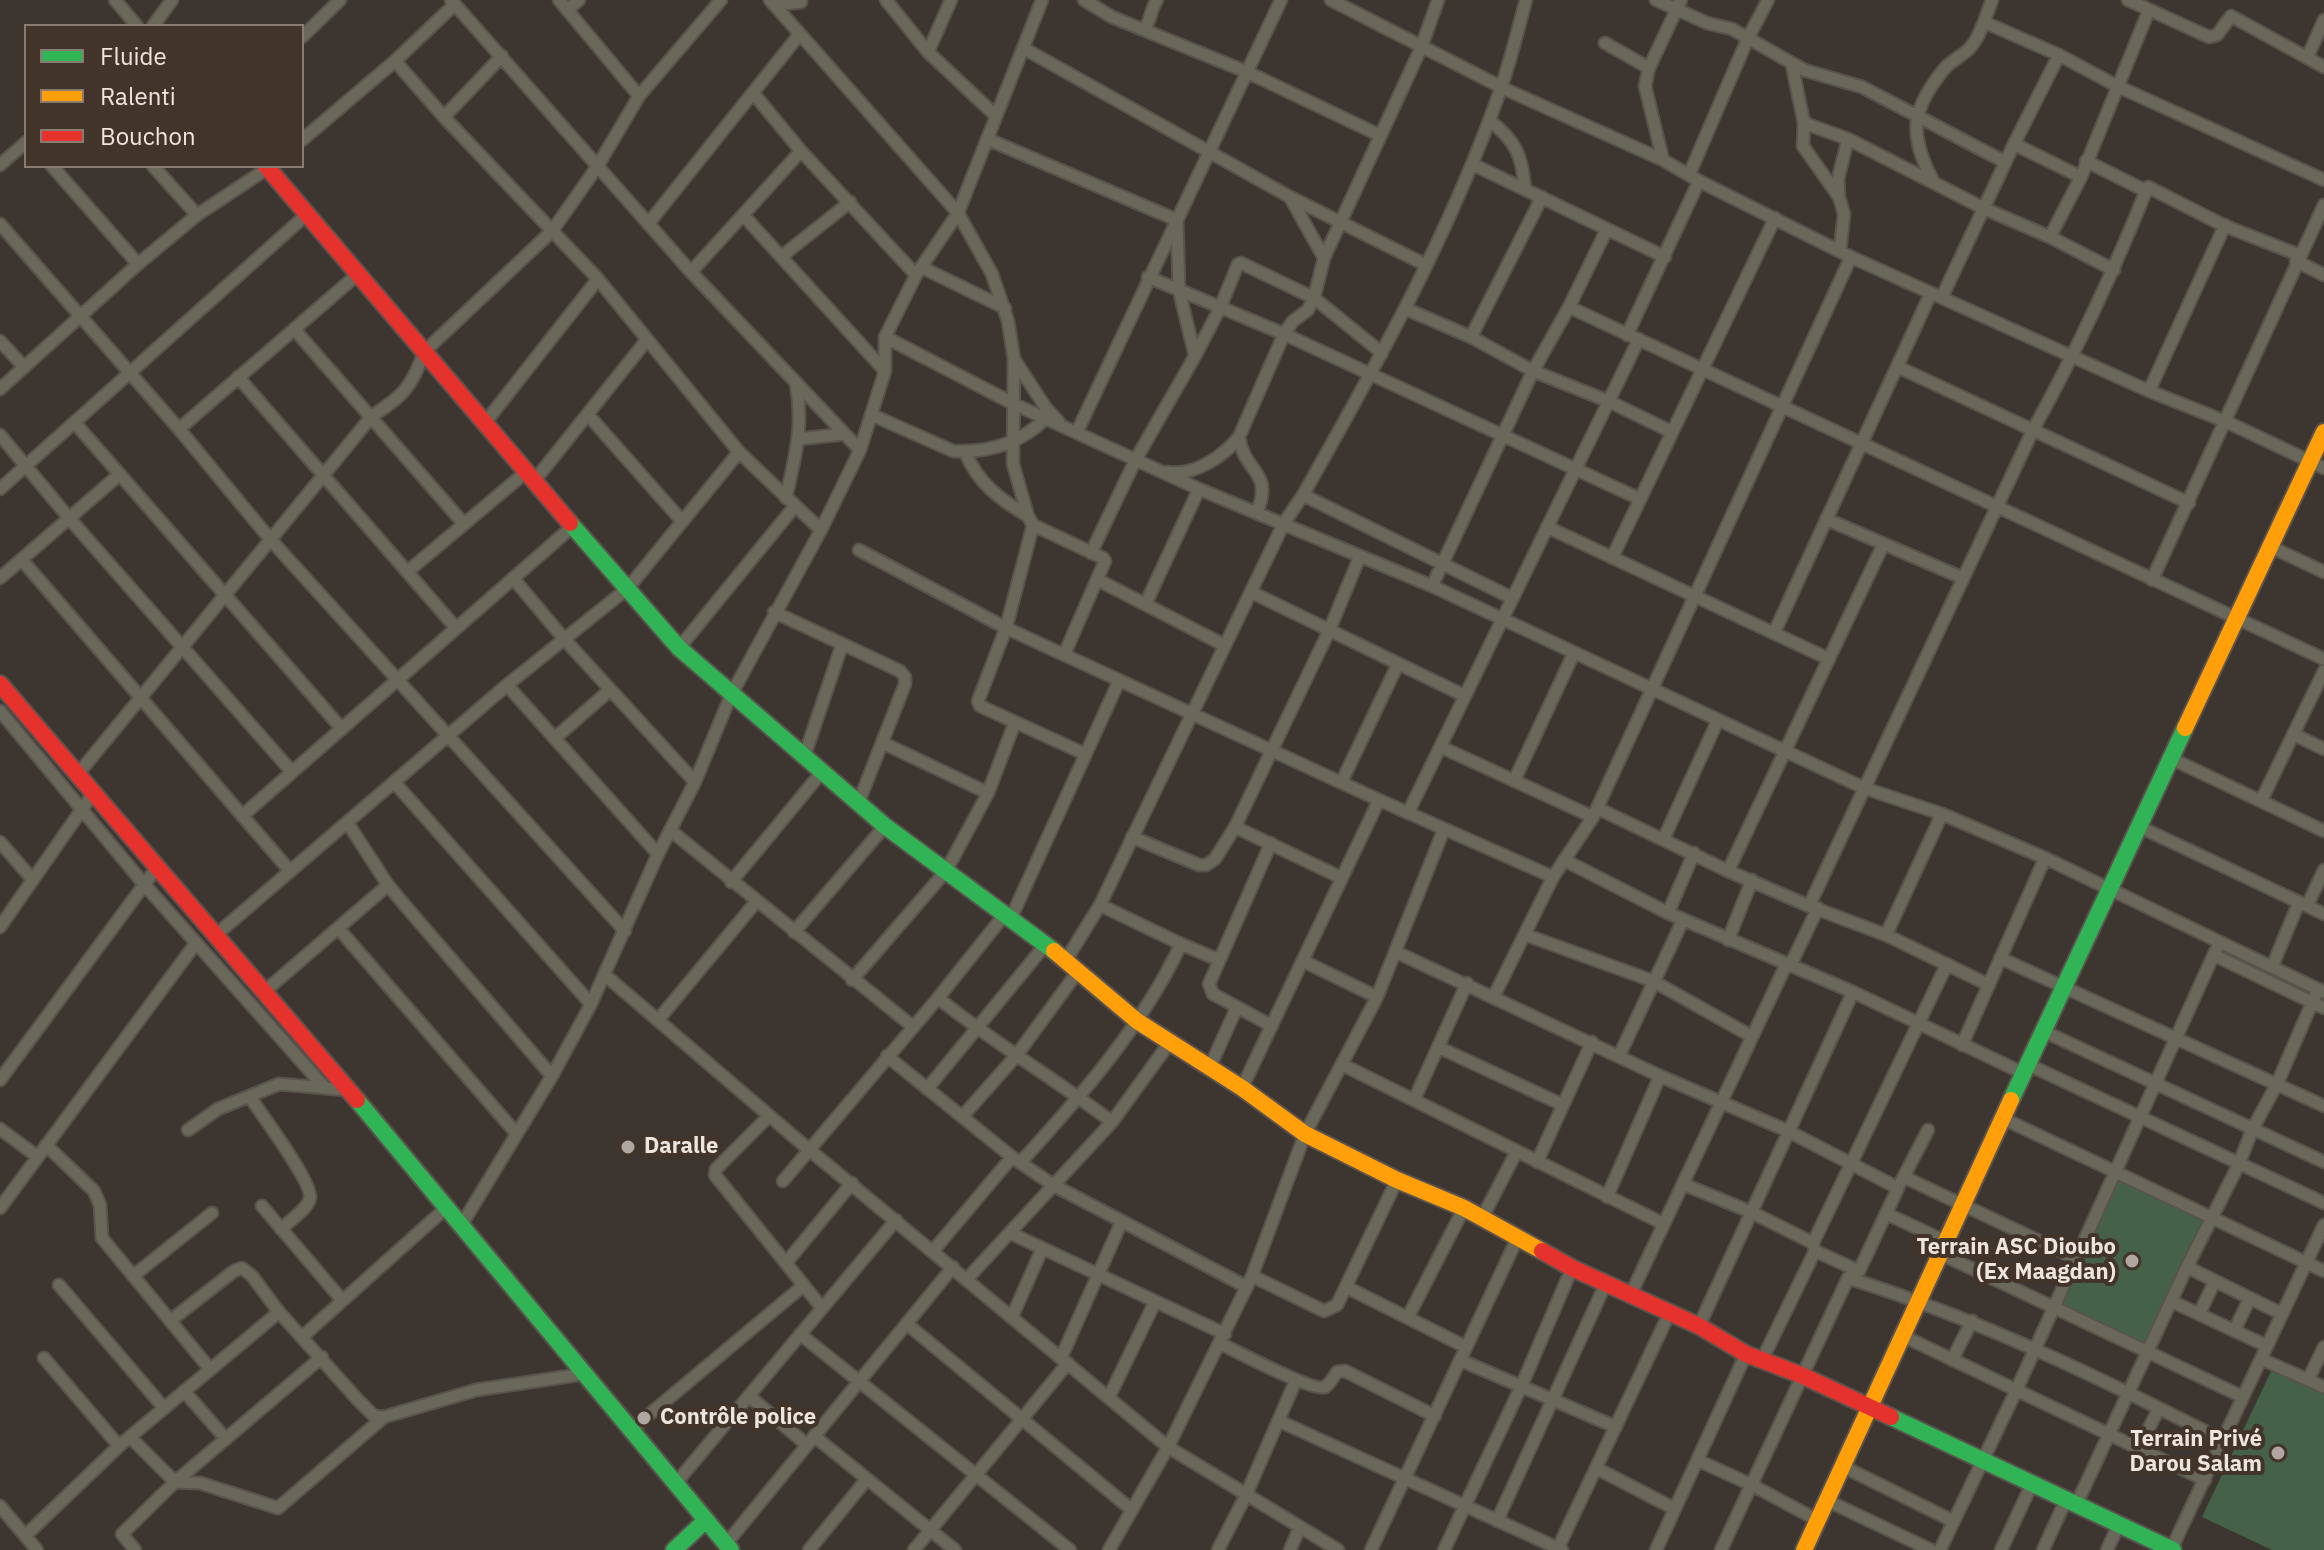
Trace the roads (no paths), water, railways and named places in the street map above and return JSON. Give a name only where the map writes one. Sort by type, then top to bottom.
[{"type":"main road","points":[[269,168],[484,424],[679,648],[885,826],[1046,944],[1137,1021],[1242,1088],[1305,1134],[1397,1180],[1464,1208],[1572,1268],[1699,1326],[1754,1357],[1801,1375],[2172,1550]]},
{"type":"main road","points":[[1804,1550],[2043,1031],[2271,547],[2317,465],[2324,432]]},
{"type":"main road","points":[[0,684],[462,1224],[729,1547]]},
{"type":"main road","points":[[674,1550],[706,1520]]},
{"type":"street","points":[[115,0],[135,24]]},
{"type":"street","points":[[154,24],[172,0]]},
{"type":"street","points":[[304,35],[340,0]]},
{"type":"street","points":[[579,0],[563,5],[639,96]]},
{"type":"street","points":[[78,774],[372,416],[407,391],[424,352],[552,231],[597,167],[639,96],[721,0]]},
{"type":"street","points":[[886,0],[928,52],[996,116]]},
{"type":"street","points":[[928,52],[951,0]]},
{"type":"street","points":[[462,1224],[552,1076],[591,1004],[658,854],[695,782],[731,695],[821,530],[860,450],[885,371],[885,337],[919,271],[958,213],[1042,0]]},
{"type":"street","points":[[1084,0],[1112,17],[1247,72],[1379,135]]},
{"type":"street","points":[[1144,29],[1151,20],[1151,7],[1157,0]]},
{"type":"street","points":[[1077,432],[1281,0]]},
{"type":"street","points":[[1163,472],[1174,474],[1209,463],[1230,448],[1239,437],[1284,334],[1293,321],[1308,310],[1314,298],[1324,258],[1421,48],[1438,0]]},
{"type":"street","points":[[962,1117],[1016,1056],[1072,965],[1284,523],[1303,495],[1406,309],[1472,164],[1501,87],[1526,0]]},
{"type":"street","points":[[1656,0],[1679,5],[1748,38],[1792,65],[1862,87],[2005,162]]},
{"type":"street","points":[[1408,813],[1608,401],[1748,38],[1768,0]]},
{"type":"street","points":[[1933,181],[1918,150],[1916,135],[1919,115],[1929,91],[1947,66],[1972,47],[1992,0]]},
{"type":"street","points":[[2128,0],[2209,37],[2217,35],[2231,16],[2324,67]]},
{"type":"street","points":[[772,2],[802,1]]},
{"type":"street","points":[[789,23],[802,1]]},
{"type":"street","points":[[1335,1],[1421,48],[1663,160],[1846,254],[2149,391],[2227,422],[2317,465]]},
{"type":"street","points":[[304,138],[395,61],[453,2],[691,272],[860,450]]},
{"type":"street","points":[[772,2],[958,213],[992,274],[1005,308],[1014,359],[1013,464],[1030,520],[1006,628],[978,701],[980,706],[1085,754]]},
{"type":"street","points":[[1663,160],[1645,86],[1649,68],[1679,5]]},
{"type":"street","points":[[2050,237],[2081,177],[2149,10]]},
{"type":"street","points":[[2308,56],[2324,20]]},
{"type":"street","points":[[1984,22],[2324,180]]},
{"type":"street","points":[[648,224],[799,35]]},
{"type":"street","points":[[1605,43],[1649,68]]},
{"type":"street","points":[[1023,48],[1290,197],[1426,265]]},
{"type":"street","points":[[1774,633],[1898,367],[1983,208],[2059,55]]},
{"type":"street","points":[[444,117],[502,56]]},
{"type":"street","points":[[395,61],[598,279],[739,452],[821,530]]},
{"type":"street","points":[[1792,65],[1804,123],[1803,146],[1839,197]]},
{"type":"street","points":[[754,94],[801,151],[919,271],[1005,308]]},
{"type":"street","points":[[1489,120],[1514,142],[1525,189]]},
{"type":"street","points":[[1804,123],[1848,139],[2114,270]]},
{"type":"street","points":[[987,139],[1177,220]]},
{"type":"street","points":[[1494,996],[1553,877],[1595,812],[1784,407],[1846,254],[1838,179],[1848,139]]},
{"type":"street","points":[[0,165],[24,144]]},
{"type":"street","points":[[2014,144],[2081,177]]},
{"type":"street","points":[[691,272],[801,151]]},
{"type":"street","points":[[2086,161],[2146,191]]},
{"type":"street","points":[[1472,164],[1665,257]]},
{"type":"street","points":[[54,168],[138,264]]},
{"type":"street","points":[[155,168],[197,215]]},
{"type":"street","points":[[0,389],[197,215],[267,168]]},
{"type":"street","points":[[1630,1296],[1751,1036],[1788,966],[1864,788],[1963,578],[2033,430],[2074,356],[2148,187],[2298,258],[2324,275]]},
{"type":"street","points":[[1290,197],[1324,258]]},
{"type":"street","points":[[1471,337],[1542,197]]},
{"type":"street","points":[[782,256],[850,202]]},
{"type":"street","points":[[2152,580],[2324,205]]},
{"type":"street","points":[[0,489],[306,215]]},
{"type":"street","points":[[744,216],[885,371]]},
{"type":"street","points":[[1612,558],[1775,218]]},
{"type":"street","points":[[1177,220],[1179,290],[1195,356]]},
{"type":"street","points":[[0,224],[179,429],[270,539],[625,931]]},
{"type":"street","points":[[2149,391],[2225,225]]},
{"type":"street","points":[[1432,586],[1533,371],[1607,229]]},
{"type":"street","points":[[1091,553],[1136,459],[1220,308],[1238,264],[1314,298],[1382,353]]},
{"type":"street","points":[[179,429],[358,274]]},
{"type":"street","points":[[1148,277],[1284,334],[1640,499]]},
{"type":"street","points":[[484,424],[598,279]]},
{"type":"street","points":[[1569,307],[2324,659]]},
{"type":"street","points":[[1406,309],[1471,337],[1533,371],[1608,401],[1672,432]]},
{"type":"street","points":[[294,329],[464,524]]},
{"type":"street","points":[[885,337],[1014,404],[1199,489],[1432,586],[1864,788],[1942,814],[2045,858],[2321,991],[2318,1006],[2252,1130],[2239,1164],[2147,1351],[2130,1394],[2043,1550]]},
{"type":"street","points":[[0,341],[24,367]]},
{"type":"street","points":[[407,572],[464,524],[530,476],[589,416],[646,341]]},
{"type":"street","points":[[1014,359],[1046,408],[1062,425]]},
{"type":"street","points":[[1898,367],[2189,503]]},
{"type":"street","points":[[238,377],[456,628]]},
{"type":"street","points":[[679,648],[790,502],[801,418],[796,383]]},
{"type":"street","points":[[872,415],[953,451],[965,452],[1012,443],[1034,430],[1046,418]]},
{"type":"street","points":[[589,416],[682,521]]},
{"type":"street","points":[[75,423],[342,729]]},
{"type":"street","points":[[799,439],[844,434]]},
{"type":"street","points":[[0,435],[292,772]]},
{"type":"street","points":[[1239,437],[1241,450],[1264,485],[1264,495],[1257,512]]},
{"type":"street","points":[[217,934],[507,685],[628,588],[739,452]]},
{"type":"street","points":[[965,452],[972,468],[996,496],[1030,520],[1105,561],[1064,655]]},
{"type":"street","points":[[0,578],[120,474]]},
{"type":"street","points":[[1146,603],[1199,489]]},
{"type":"street","points":[[1303,495],[1512,598]]},
{"type":"street","points":[[1826,519],[1963,578]]},
{"type":"street","points":[[242,816],[573,526]]},
{"type":"street","points":[[1547,527],[1829,659]]},
{"type":"street","points":[[1728,871],[1883,545]]},
{"type":"street","points":[[2271,547],[2324,572]]},
{"type":"street","points":[[859,550],[1006,628],[1553,877]]},
{"type":"street","points":[[1132,837],[1199,865],[1206,865],[1215,859],[1235,827],[1329,631],[1360,556]]},
{"type":"street","points":[[22,560],[290,871]]},
{"type":"street","points":[[513,578],[565,640],[695,782]]},
{"type":"street","points":[[1098,580],[1224,645]]},
{"type":"street","points":[[1251,592],[1465,696]]},
{"type":"street","points":[[774,612],[900,671],[905,677],[905,684],[858,804]]},
{"type":"street","points":[[804,757],[842,645]]},
{"type":"street","points":[[1514,781],[1574,653]]},
{"type":"street","points":[[1342,781],[1398,664]]},
{"type":"street","points":[[2261,801],[2324,671]]},
{"type":"street","points":[[783,1181],[1008,916],[1119,681]]},
{"type":"street","points":[[507,685],[658,854]]},
{"type":"street","points":[[555,738],[610,690]]},
{"type":"street","points":[[0,711],[143,883],[325,1088]]},
{"type":"street","points":[[1664,838],[1718,720]]},
{"type":"street","points":[[852,980],[946,871],[988,793],[1015,722]]},
{"type":"street","points":[[2293,734],[2324,749]]},
{"type":"street","points":[[883,743],[988,793]]},
{"type":"street","points":[[1441,747],[1514,781],[1664,838],[1728,871],[1886,935],[1989,985]]},
{"type":"street","points":[[2172,759],[2324,831]]},
{"type":"street","points":[[731,882],[821,773]]},
{"type":"street","points":[[394,782],[591,1004]]},
{"type":"street","points":[[0,927],[94,792]]},
{"type":"street","points":[[1242,1088],[1379,800]]},
{"type":"street","points":[[1886,935],[1942,814]]},
{"type":"street","points":[[347,822],[388,885],[552,1076]]},
{"type":"street","points":[[794,932],[885,826]]},
{"type":"street","points":[[1235,827],[1342,878]]},
{"type":"street","points":[[2140,827],[2324,914]]},
{"type":"street","points":[[1109,1550],[1168,1447],[1250,1281],[1305,1134],[1377,997],[1444,829]]},
{"type":"street","points":[[670,830],[912,1026]]},
{"type":"street","points":[[0,842],[33,880]]},
{"type":"street","points":[[1271,843],[1209,989],[1272,1026]]},
{"type":"street","points":[[1668,913],[1694,853]]},
{"type":"street","points":[[1962,1045],[2045,858]]},
{"type":"street","points":[[1564,860],[1683,920],[1853,992],[1962,1045],[2141,1117],[2324,1203]]},
{"type":"street","points":[[0,1080],[158,866]]},
{"type":"street","points":[[2272,967],[2303,904],[2324,870]]},
{"type":"street","points":[[1728,940],[1752,880]]},
{"type":"street","points":[[265,991],[388,885]]},
{"type":"street","points":[[658,1020],[756,902]]},
{"type":"street","points":[[1100,905],[1219,960]]},
{"type":"street","points":[[1619,1056],[1683,920]]},
{"type":"street","points":[[338,928],[516,1133]]},
{"type":"street","points":[[1526,935],[1653,981],[1751,1036]]},
{"type":"street","points":[[0,1208],[196,943]]},
{"type":"street","points":[[1940,1550],[2016,1391],[2219,943]]},
{"type":"street","points":[[927,1089],[1046,944]]},
{"type":"street","points":[[933,1251],[1016,1160],[1080,1098],[1137,1021],[1181,944]]},
{"type":"street","points":[[1396,952],[1660,1076],[1788,1131],[1850,1164],[1964,1206],[2075,1258]]},
{"type":"street","points":[[2214,955],[2318,1006]]},
{"type":"street","points":[[2000,958],[2324,1106]]},
{"type":"street","points":[[1303,961],[1377,997]]},
{"type":"street","points":[[1656,1550],[1697,1460],[1814,1247],[1850,1164],[1947,964]]},
{"type":"street","points":[[605,975],[809,1150],[1168,1447],[1338,1550]]},
{"type":"street","points":[[1414,1100],[1467,983]]},
{"type":"street","points":[[1699,1326],[1853,992]]},
{"type":"street","points":[[938,998],[1112,1122]]},
{"type":"street","points":[[1209,1069],[1237,1007]]},
{"type":"street","points":[[2043,1031],[2324,1162]]},
{"type":"street","points":[[966,1280],[1112,1122],[1170,1042]]},
{"type":"street","points":[[1537,1162],[1592,1042]]},
{"type":"street","points":[[1438,1047],[1563,1105]]},
{"type":"street","points":[[887,1056],[1016,1160],[1053,1185],[1250,1281],[1324,1311],[1337,1305],[1397,1180]]},
{"type":"street","points":[[1343,1065],[1664,1224]]},
{"type":"street","points":[[1607,1197],[1660,1076]]},
{"type":"street","points":[[188,1130],[218,1109],[285,1083],[347,1091]]},
{"type":"street","points":[[250,1097],[298,1167],[311,1193],[309,1202],[281,1229]]},
{"type":"street","points":[[769,1116],[716,1169],[715,1175],[822,1308]]},
{"type":"street","points":[[2004,1119],[2324,1271]]},
{"type":"street","points":[[0,1129],[38,1157]]},
{"type":"street","points":[[1721,1550],[1848,1278],[1859,1271],[1928,1130]]},
{"type":"street","points":[[46,1145],[94,1191],[100,1205],[102,1238],[210,1369]]},
{"type":"street","points":[[1482,1218],[1517,1151]]},
{"type":"street","points":[[786,1263],[852,1183]]},
{"type":"street","points":[[1683,1184],[1751,1212],[1859,1271]]},
{"type":"street","points":[[262,1206],[342,1300]]},
{"type":"street","points":[[302,1337],[447,1207]]},
{"type":"street","points":[[1408,1317],[1464,1208]]},
{"type":"street","points":[[133,1276],[212,1213]]},
{"type":"street","points":[[1887,1214],[2053,1306],[2243,1397]]},
{"type":"street","points":[[676,1483],[896,1220]]},
{"type":"street","points":[[914,1550],[1022,1419],[1064,1360],[1122,1221]]},
{"type":"street","points":[[2172,1550],[2324,1225]]},
{"type":"street","points":[[1010,1233],[1155,1302],[1296,1380],[1323,1388],[1337,1372],[1345,1371],[1435,1416]]},
{"type":"street","points":[[1371,1550],[1517,1239]]},
{"type":"street","points":[[1012,1317],[1042,1249]]},
{"type":"street","points":[[729,1547],[953,1267]]},
{"type":"street","points":[[2187,1267],[2282,1314]]},
{"type":"street","points":[[170,1321],[242,1268],[374,1416],[384,1417],[476,1390],[586,1374]]},
{"type":"street","points":[[1444,1550],[1521,1387],[1572,1268]]},
{"type":"street","points":[[1848,1278],[1972,1321],[2224,1441]]},
{"type":"street","points":[[2199,1314],[2215,1281]]},
{"type":"street","points":[[1497,1521],[1606,1283]]},
{"type":"street","points":[[59,1285],[164,1408]]},
{"type":"street","points":[[632,1429],[804,1285]]},
{"type":"street","points":[[1346,1287],[1466,1347]]},
{"type":"street","points":[[2234,1331],[2250,1298]]},
{"type":"street","points":[[2171,1301],[2267,1346]]},
{"type":"street","points":[[1109,1397],[1155,1302]]},
{"type":"street","points":[[25,1536],[119,1446],[279,1312]]},
{"type":"street","points":[[1279,1421],[1560,1549],[1669,1314]]},
{"type":"street","points":[[1952,1360],[1972,1321]]},
{"type":"street","points":[[907,1324],[1132,1510]]},
{"type":"street","points":[[800,1334],[1070,1550]]},
{"type":"street","points":[[1903,1336],[2205,1480]]},
{"type":"street","points":[[2308,1380],[2324,1347]]},
{"type":"street","points":[[135,1550],[122,1534],[175,1482],[322,1357]]},
{"type":"street","points":[[44,1358],[119,1446]]},
{"type":"street","points":[[2261,1359],[2324,1387]]},
{"type":"street","points":[[1460,1360],[1616,1427]]},
{"type":"street","points":[[1218,1550],[1246,1495],[1296,1380]]},
{"type":"street","points":[[184,1391],[226,1439]]},
{"type":"street","points":[[749,1396],[867,1479],[955,1550]]},
{"type":"street","points":[[2139,1448],[2159,1408]]},
{"type":"street","points":[[130,1437],[175,1482],[200,1483],[278,1508],[384,1417]]},
{"type":"street","points":[[1697,1460],[1817,1520]]},
{"type":"street","points":[[1842,1466],[1953,1521]]},
{"type":"street","points":[[1596,1468],[1675,1509]]},
{"type":"street","points":[[809,1550],[867,1479]]},
{"type":"street","points":[[2001,1550],[2032,1484]]},
{"type":"street","points":[[1826,1500],[1931,1550]]},
{"type":"street","points":[[0,1506],[37,1550]]},
{"type":"street","points":[[2107,1550],[2119,1524]]},
{"type":"street","points":[[1290,1550],[1299,1529]]},
{"type":"place","name":"Daralle","points":[[628,1147]]},
{"type":"place","name":"Terrain ASC Dioubo (Ex Maagdan)","points":[[2132,1261]]},
{"type":"place","name":"Contrôle police","points":[[644,1418]]},
{"type":"place","name":"Terrain Privé Darou Salam","points":[[2278,1453]]}]
